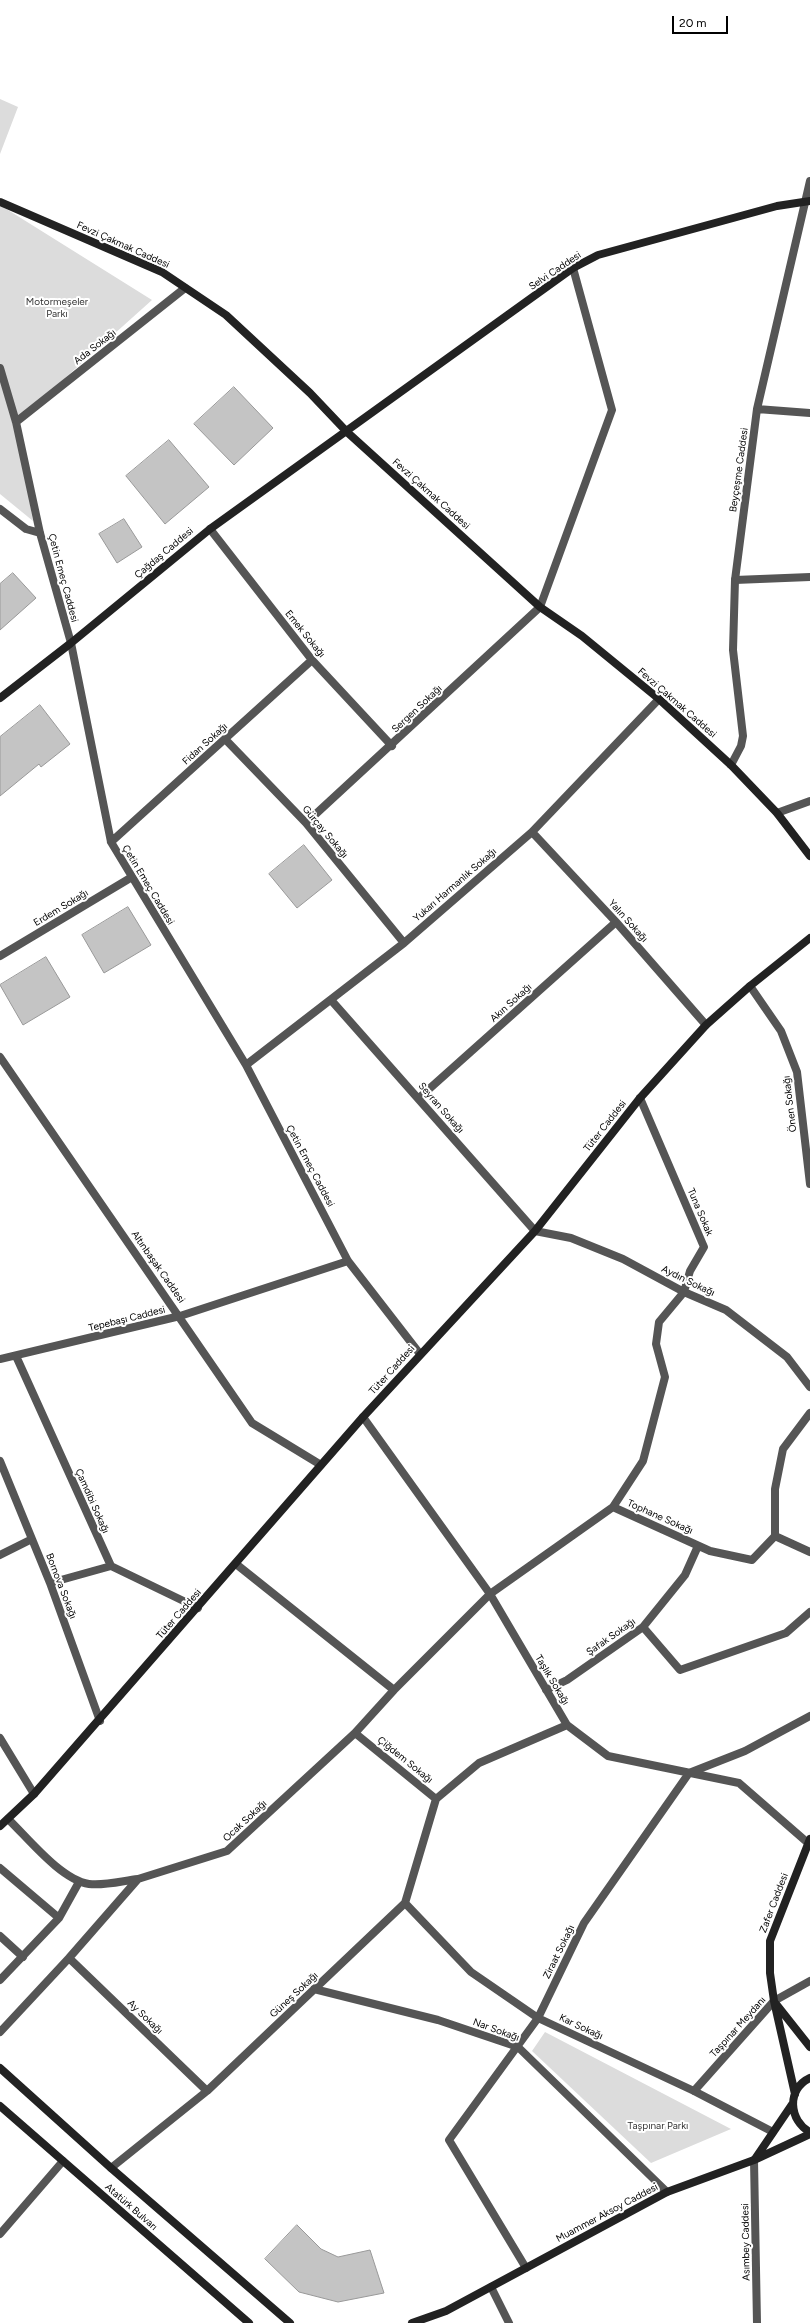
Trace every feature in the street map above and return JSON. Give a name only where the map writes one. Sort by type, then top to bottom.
[{"type":"street","name":"Beyçeşme Caddesi","points":[[731,765],[741,746],[743,736],[733,650],[735,580],[757,409],[807,202],[810,181]]},
{"type":"street","name":"Fevzi Çakmak Caddesi","points":[[0,202],[162,272],[226,315],[310,393],[347,432],[540,607],[582,636],[659,699],[731,765],[777,813],[810,856]]},
{"type":"street","name":"Selvi Caddesi","points":[[347,432],[573,268],[598,256],[777,206],[807,202]]},
{"type":"street","points":[[540,607],[612,410],[573,268]]},
{"type":"street","name":"Ada Sokağı","points":[[16,422],[185,288]]},
{"type":"street","name":"Çetin Emeç Caddesi","points":[[0,368],[16,422],[40,533],[71,643],[110,842],[246,1065],[348,1261],[420,1354]]},
{"type":"street","points":[[757,409],[810,413]]},
{"type":"street","name":"Çağdaş Caddesi","points":[[0,698],[71,643],[210,529],[347,432]]},
{"type":"street","points":[[0,509],[26,529],[40,533]]},
{"type":"street","name":"Emek Sokağı","points":[[210,529],[312,660],[392,746]]},
{"type":"street","points":[[735,580],[810,577]]},
{"type":"street","name":"Sergen Sokağı","points":[[306,823],[392,746],[540,607]]},
{"type":"street","name":"Fidan Sokağı","points":[[110,842],[312,660]]},
{"type":"street","name":"Yukarı Harmanlık Sokağı","points":[[246,1065],[404,944],[532,832],[659,699]]},
{"type":"street","name":"Gürçay Sokağı","points":[[225,739],[306,823],[404,944]]},
{"type":"street","points":[[777,813],[810,801]]},
{"type":"street","name":"Yalın Sokağı","points":[[532,832],[616,922],[706,1025]]},
{"type":"street","name":"Erdem Sokağı","points":[[0,956],[132,877]]},
{"type":"street","name":"Akın Sokağı","points":[[419,1098],[616,922]]},
{"type":"street","name":"Tüter Caddesi","points":[[0,1826],[34,1794],[100,1721],[363,1417],[535,1231],[640,1098],[706,1025],[750,986],[810,938]]},
{"type":"street","name":"Önen Sokağı","points":[[750,986],[781,1031],[797,1072],[810,1184]]},
{"type":"street","name":"Seyran Sokağı","points":[[331,1000],[535,1231]]},
{"type":"street","name":"Altınbaşak Caddesi","points":[[0,1057],[252,1422],[322,1465]]},
{"type":"street","name":"Tuna Sokak","points":[[613,1507],[643,1461],[666,1377],[656,1344],[659,1322],[684,1292],[690,1270],[704,1248],[640,1098]]},
{"type":"street","name":"Aydın Sokağı","points":[[535,1231],[571,1238],[623,1258],[684,1292],[726,1310],[787,1357],[810,1387]]},
{"type":"street","name":"Tepebaşı Caddesi","points":[[0,1360],[180,1316],[348,1261]]},
{"type":"street","name":"Çamdibi Sokağı","points":[[16,1356],[111,1566]]},
{"type":"street","points":[[810,1413],[783,1449],[775,1489],[775,1536],[810,1552]]},
{"type":"street","name":"Taşlık Sokağı","points":[[363,1417],[490,1594],[567,1725],[608,1756],[739,1783],[809,1841]]},
{"type":"street","name":"Bornova Sokağı","points":[[0,1461],[50,1583],[100,1721]]},
{"type":"street","name":"Tophane Sokağı","points":[[490,1594],[613,1507],[710,1551],[752,1560],[775,1536]]},
{"type":"street","points":[[0,1555],[32,1539]]},
{"type":"street","name":"Şafak Sokağı","points":[[546,1690],[567,1680],[643,1627],[685,1575],[698,1546]]},
{"type":"street","points":[[236,1564],[394,1690]]},
{"type":"street","points":[[50,1583],[111,1566],[198,1608]]},
{"type":"street","name":"Ocak Sokağı","points":[[79,1882],[96,1884],[138,1879],[227,1851],[355,1733],[394,1690],[490,1594]]},
{"type":"street","points":[[643,1627],[680,1670],[786,1633],[810,1612]]},
{"type":"street","points":[[689,1773],[745,1751],[810,1716]]},
{"type":"street","points":[[405,1904],[436,1799],[479,1763],[567,1725]]},
{"type":"street","name":"Çiğdem Sokağı","points":[[355,1733],[436,1799]]},
{"type":"street","points":[[0,1738],[34,1794]]},
{"type":"street","name":"Ziraat Sokağı","points":[[526,2268],[449,2140],[538,2018],[584,1923],[689,1773]]},
{"type":"street","points":[[0,1980],[59,1918],[79,1882],[64,1873],[8,1819]]},
{"type":"street","name":"Zafer Caddesi","points":[[795,2094],[774,2001],[770,1973],[770,1941],[809,1841]]},
{"type":"street","points":[[0,1868],[59,1918]]},
{"type":"street","points":[[0,2032],[69,1958],[138,1879]]},
{"type":"street","name":"Kar Sokağı","points":[[405,1904],[471,1972],[538,2018],[694,2091],[773,2132]]},
{"type":"street","name":"Güneş Sokağı","points":[[110,2168],[206,2091],[405,1904]]},
{"type":"street","points":[[0,1936],[22,1956]]},
{"type":"street","name":"Ay Sokağı","points":[[69,1958],[206,2091]]},
{"type":"street","points":[[774,2001],[810,1981]]},
{"type":"street","name":"Nar Sokağı","points":[[314,1989],[438,2020],[518,2047],[667,2192]]},
{"type":"street","name":"Taşpınar Meydanı","points":[[694,2091],[774,2001],[810,2047]]},
{"type":"street","points":[[0,2068],[110,2168],[290,2323]]},
{"type":"street","points":[[754,2160],[792,2104],[795,2094],[800,2086],[810,2078]]},
{"type":"street","points":[[792,2104],[797,2122],[810,2133]]},
{"type":"street","name":"Atatürk Bulvarı","points":[[0,2106],[250,2323]]},
{"type":"street","name":"Muammer Aksoy Caddesi","points":[[412,2323],[446,2311],[667,2192],[754,2160],[810,2133]]},
{"type":"street","name":"Asımbey Caddesi","points":[[754,2160],[757,2323]]},
{"type":"street","points":[[0,2234],[63,2161]]},
{"type":"street","points":[[491,2287],[509,2323]]},
{"type":"green space","points":[[0,99],[18,107],[0,154]]},
{"type":"green space","name":"Motormeşeler Parkı","points":[[0,205],[152,300],[16,422],[33,521],[0,494]]},
{"type":"green space","name":"Taşpınar Parkı","points":[[545,2032],[731,2129],[651,2163],[532,2051]]},
{"type":"building","points":[[234,387],[273,428],[234,465],[194,424]]},
{"type":"building","points":[[169,440],[209,487],[165,524],[126,476]]},
{"type":"building","points":[[124,519],[142,547],[117,563],[99,534]]},
{"type":"building","points":[[13,573],[36,598],[0,630],[0,584]]},
{"type":"building","points":[[40,705],[70,744],[41,767],[39,764],[0,796],[0,737]]},
{"type":"building","points":[[304,845],[332,880],[297,908],[269,874]]},
{"type":"building","points":[[128,907],[151,945],[104,973],[82,935]]},
{"type":"building","points":[[46,957],[70,997],[23,1025],[0,985]]},
{"type":"building","points":[[297,2225],[321,2249],[338,2257],[370,2250],[384,2293],[338,2302],[299,2292],[265,2259]]}]
